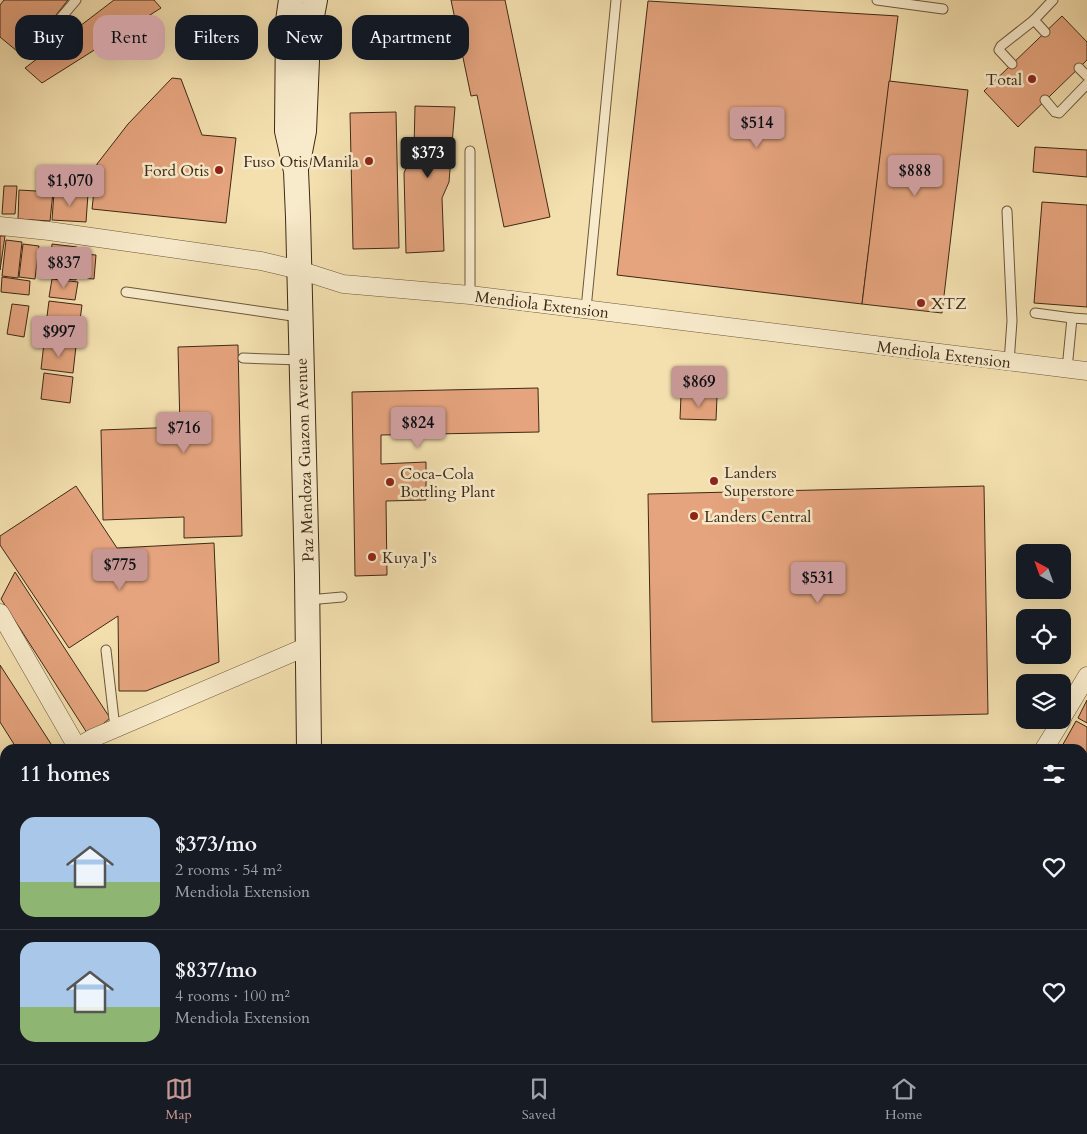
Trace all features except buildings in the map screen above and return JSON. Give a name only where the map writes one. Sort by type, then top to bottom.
[{"type":"main road","name":"Paz Mendoza Guazon Avenue","points":[[291,0],[288,21],[287,131],[296,171],[309,744]]},
{"type":"main road","name":"Paz Mendoza Guazon Avenue","points":[[296,171],[304,131],[308,37],[315,0]]},
{"type":"street","name":"Mendiola Extension","points":[[0,226],[49,231],[261,261],[299,270],[343,284],[470,295],[1087,371]]},
{"type":"street","points":[[0,613],[73,744]]},
{"type":"street","points":[[83,744],[115,728],[308,646]]},
{"type":"street","points":[[1071,704],[1087,676]]},
{"type":"street","points":[[1047,744],[1056,729]]},
{"type":"lane","points":[[63,15],[76,0]]},
{"type":"lane","points":[[586,309],[616,0]]},
{"type":"lane","points":[[877,0],[943,9]]},
{"type":"lane","points":[[1012,64],[999,50],[1001,46],[1034,20],[1053,0]]},
{"type":"lane","points":[[1034,20],[1045,32]]},
{"type":"lane","points":[[1079,68],[1087,76]]},
{"type":"lane","points":[[1045,100],[1055,112],[1059,113],[1087,84]]},
{"type":"lane","points":[[470,151],[470,295]]},
{"type":"lane","points":[[1007,211],[1012,321],[1009,362]]},
{"type":"lane","points":[[126,292],[300,318]]},
{"type":"lane","points":[[1035,313],[1087,319]]},
{"type":"lane","points":[[1067,369],[1072,318]]},
{"type":"lane","points":[[243,358],[300,360]]},
{"type":"lane","points":[[306,600],[342,597]]},
{"type":"lane","points":[[106,650],[115,728]]},
{"type":"place","name":"Total","points":[[1032,79]]},
{"type":"place","name":"Fuso Otis Manila","points":[[369,161]]},
{"type":"place","name":"Ford Otis","points":[[219,170]]},
{"type":"place","name":"XTZ","points":[[921,303]]},
{"type":"place","name":"Landers Superstore","points":[[714,481]]},
{"type":"place","name":"Coca-Cola Bottling Plant","points":[[390,482]]},
{"type":"place","name":"Landers Central","points":[[694,516]]},
{"type":"place","name":"Kuya J's","points":[[372,557]]}]
